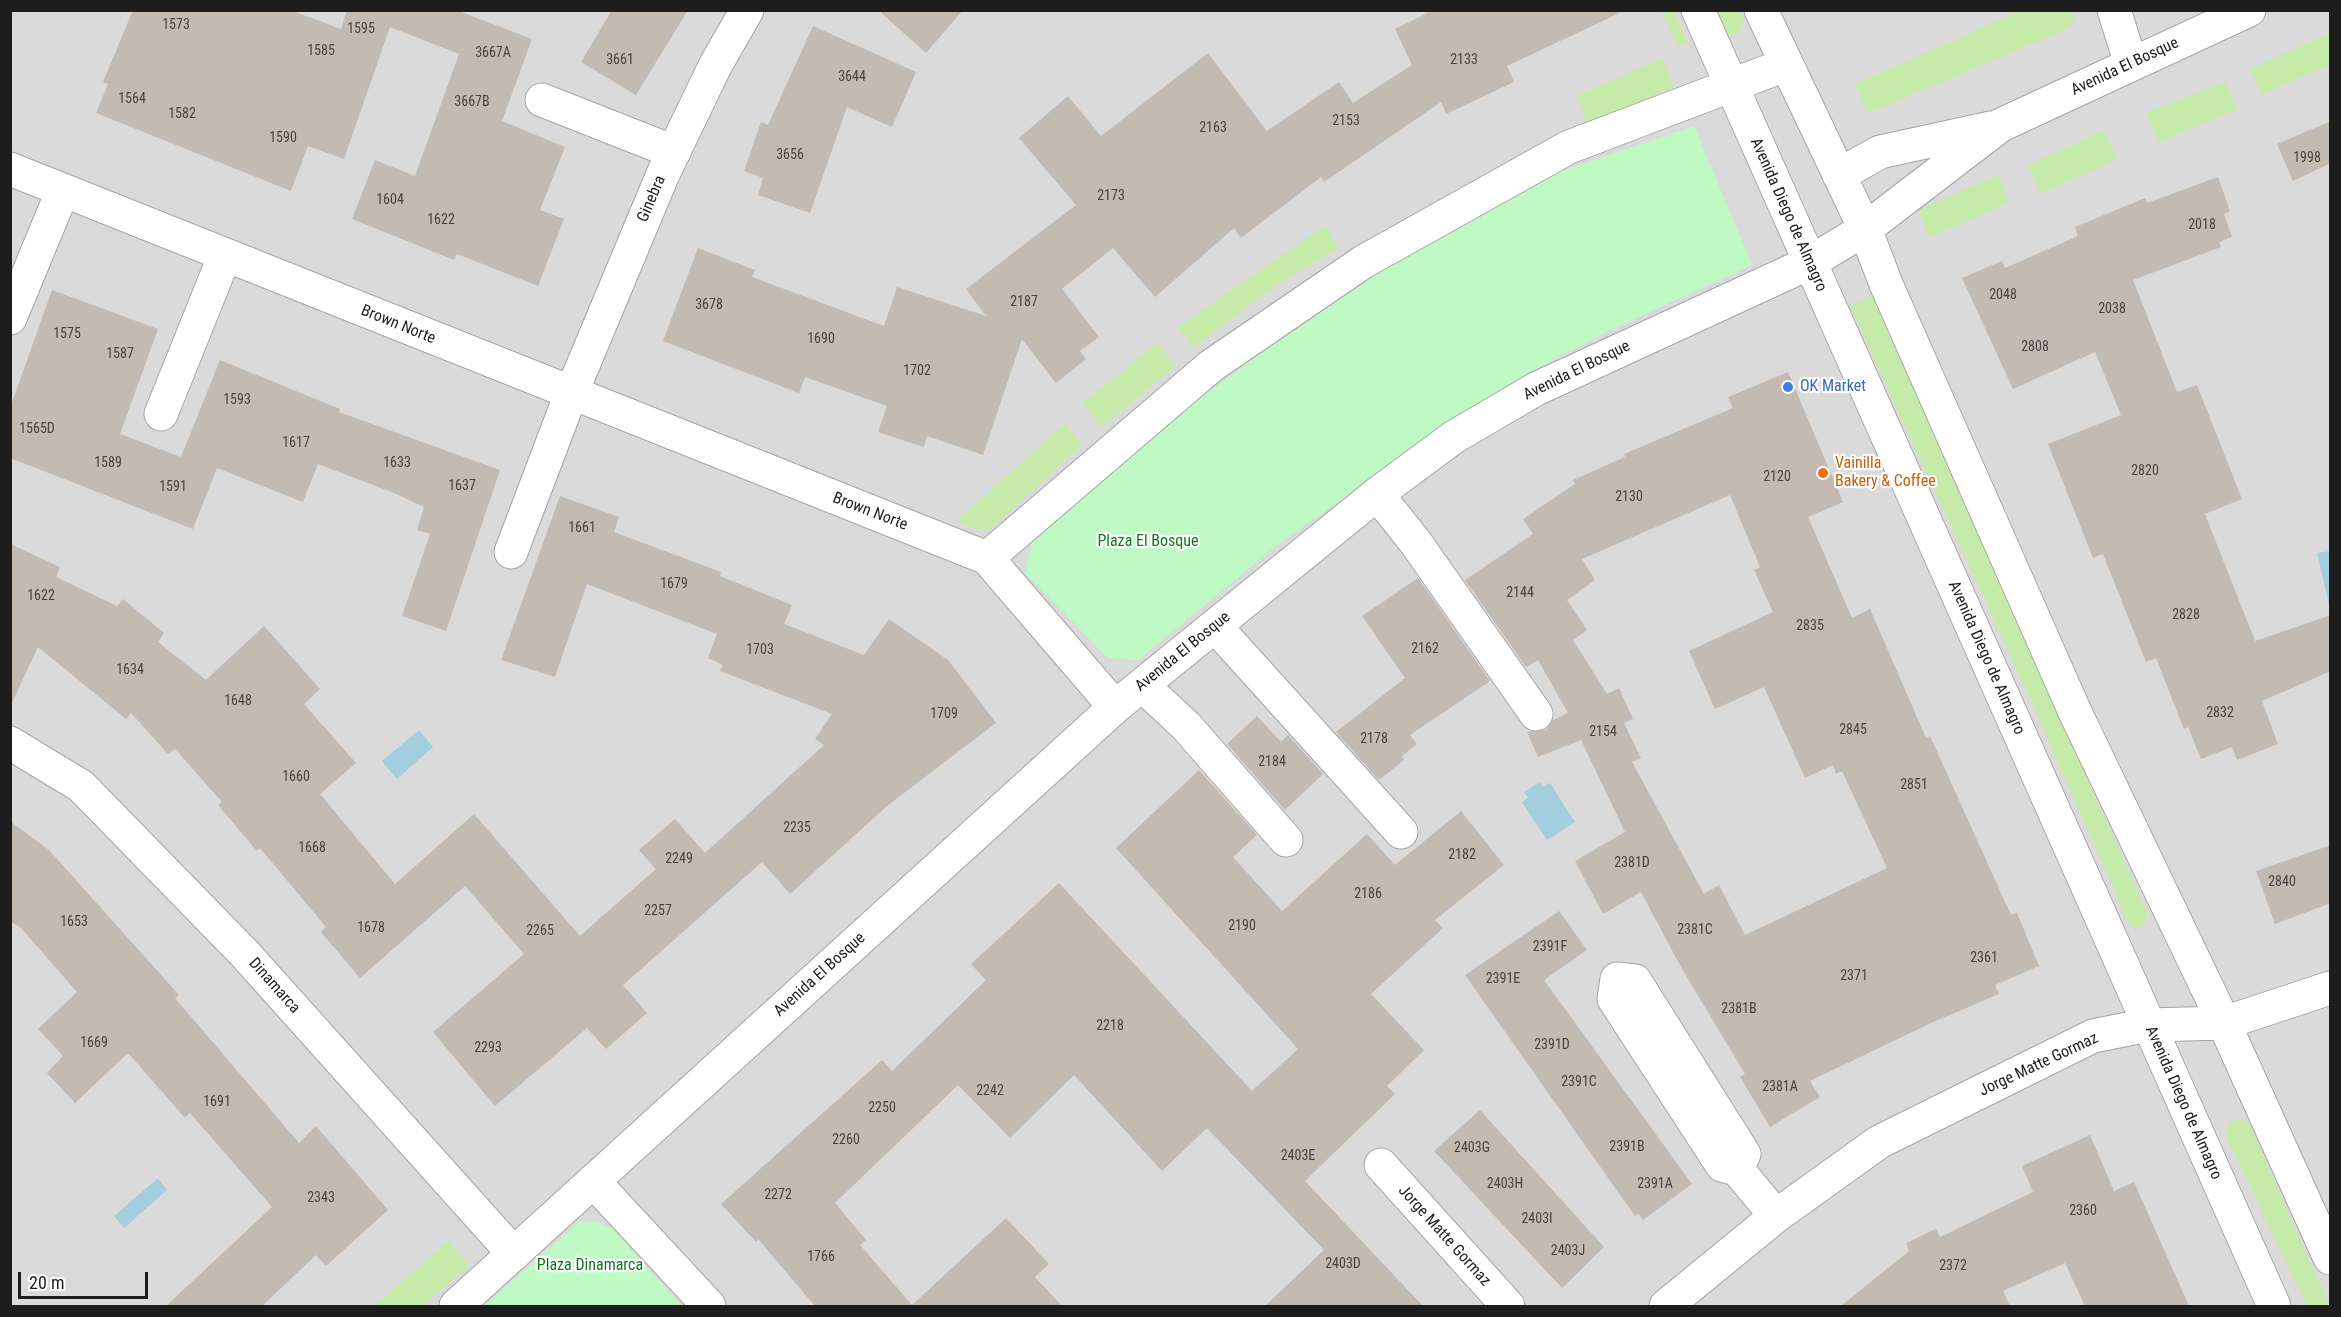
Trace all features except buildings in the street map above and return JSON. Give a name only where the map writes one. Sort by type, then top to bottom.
[{"type":"street","name":"Ginebra","points":[[570,394],[674,152],[715,66],[747,10]]},
{"type":"street","name":"Avenida Diego de Almagro","points":[[1698,10],[2274,1306]]},
{"type":"street","points":[[1761,10],[1785,65],[1865,228],[1886,284],[2075,712],[2224,1023],[2331,1258]]},
{"type":"street","points":[[2114,10],[2131,64]]},
{"type":"street","name":"Avenida El Bosque","points":[[456,1306],[1115,707],[1377,494],[1454,437],[1536,388],[1809,263],[1865,228],[2001,125],[2249,10]]},
{"type":"street","points":[[987,558],[1211,366],[1363,262],[1569,147],[1785,65]]},
{"type":"street","points":[[542,100],[674,152]]},
{"type":"street","name":"Avenida El Bosque","points":[[1839,175],[1880,152],[2001,125]]},
{"type":"street","name":"Brown Norte","points":[[10,169],[570,394],[987,558],[1115,707]]},
{"type":"street","points":[[10,318],[63,190]]},
{"type":"street","points":[[161,414],[225,255]]},
{"type":"street","points":[[511,552],[570,394]]},
{"type":"street","points":[[1377,494],[1416,543],[1536,714]]},
{"type":"street","points":[[1215,626],[1401,832]]},
{"type":"street","points":[[1142,685],[1186,726],[1286,840]]},
{"type":"street","name":"Dinamarca","points":[[10,743],[81,786],[245,954],[514,1254]]},
{"type":"street","points":[[1737,1169],[1744,1154],[1635,981],[1617,979],[1614,999],[1722,1165],[1737,1169],[1776,1216]]},
{"type":"street","name":"Jorge Matte Gormaz","points":[[1666,1306],[1776,1216],[1879,1142],[2093,1036],[2148,1025],[2224,1023],[2331,988]]},
{"type":"street","name":"Jorge Matte Gormaz","points":[[1381,1165],[1508,1306]]},
{"type":"street","points":[[593,1181],[709,1306]]},
{"type":"shaded area","points":[[11,11],[2330,11],[2330,1306],[11,1306]]},
{"type":"green space","points":[[1661,11],[1673,11],[1688,42],[1677,46]]},
{"type":"green space","points":[[1711,11],[1740,11],[1744,18],[1740,32],[1728,35],[1719,30]]},
{"type":"green space","points":[[2020,11],[2072,11],[2075,20],[2067,29],[1868,113],[1855,84]]},
{"type":"green space","points":[[2330,33],[2330,64],[2262,95],[2250,69]]},
{"type":"green space","points":[[1663,58],[1674,87],[1587,123],[1576,96]]},
{"type":"green space","points":[[2225,81],[2237,109],[2159,142],[2146,113]]},
{"type":"green space","name":"Plaza El Bosque","points":[[1694,126],[1752,265],[1608,331],[1520,377],[1282,541],[1138,660],[1108,658],[1025,573],[1032,540],[1093,479],[1250,361],[1378,273],[1561,171]]},
{"type":"green space","points":[[2104,130],[2117,159],[2040,194],[2028,165]]},
{"type":"green space","points":[[1998,175],[2009,203],[1930,237],[1918,210]]},
{"type":"green space","points":[[1325,225],[1339,248],[1279,283],[1194,347],[1177,328]]},
{"type":"green space","points":[[1875,294],[1910,381],[2148,915],[2141,928],[2130,926],[2024,685],[1850,306]]},
{"type":"green space","points":[[1157,343],[1176,366],[1101,427],[1083,403]]},
{"type":"green space","points":[[1065,423],[1082,444],[1000,521],[989,529],[975,529],[957,521]]},
{"type":"green space","points":[[2238,1118],[2249,1123],[2329,1306],[2307,1306],[2225,1134],[2229,1124]]},
{"type":"green space","name":"Plaza Dinamarca","points":[[596,1221],[612,1229],[682,1306],[484,1306],[579,1222]]},
{"type":"green space","points":[[448,1241],[469,1265],[423,1306],[374,1306]]},
{"type":"water","points":[[2330,551],[2330,603],[2329,604],[2317,553]]},
{"type":"water","points":[[419,730],[433,747],[397,779],[382,761]]},
{"type":"water","points":[[1540,782],[1543,787],[1550,783],[1575,822],[1547,840],[1522,802],[1528,798],[1524,792]]},
{"type":"water","points":[[158,1178],[167,1190],[124,1228],[114,1216]]},
{"type":"place","name":"OK Market","points":[[1788,387]]},
{"type":"place","name":"Vainilla Bakery & Coffee","points":[[1823,473]]}]
